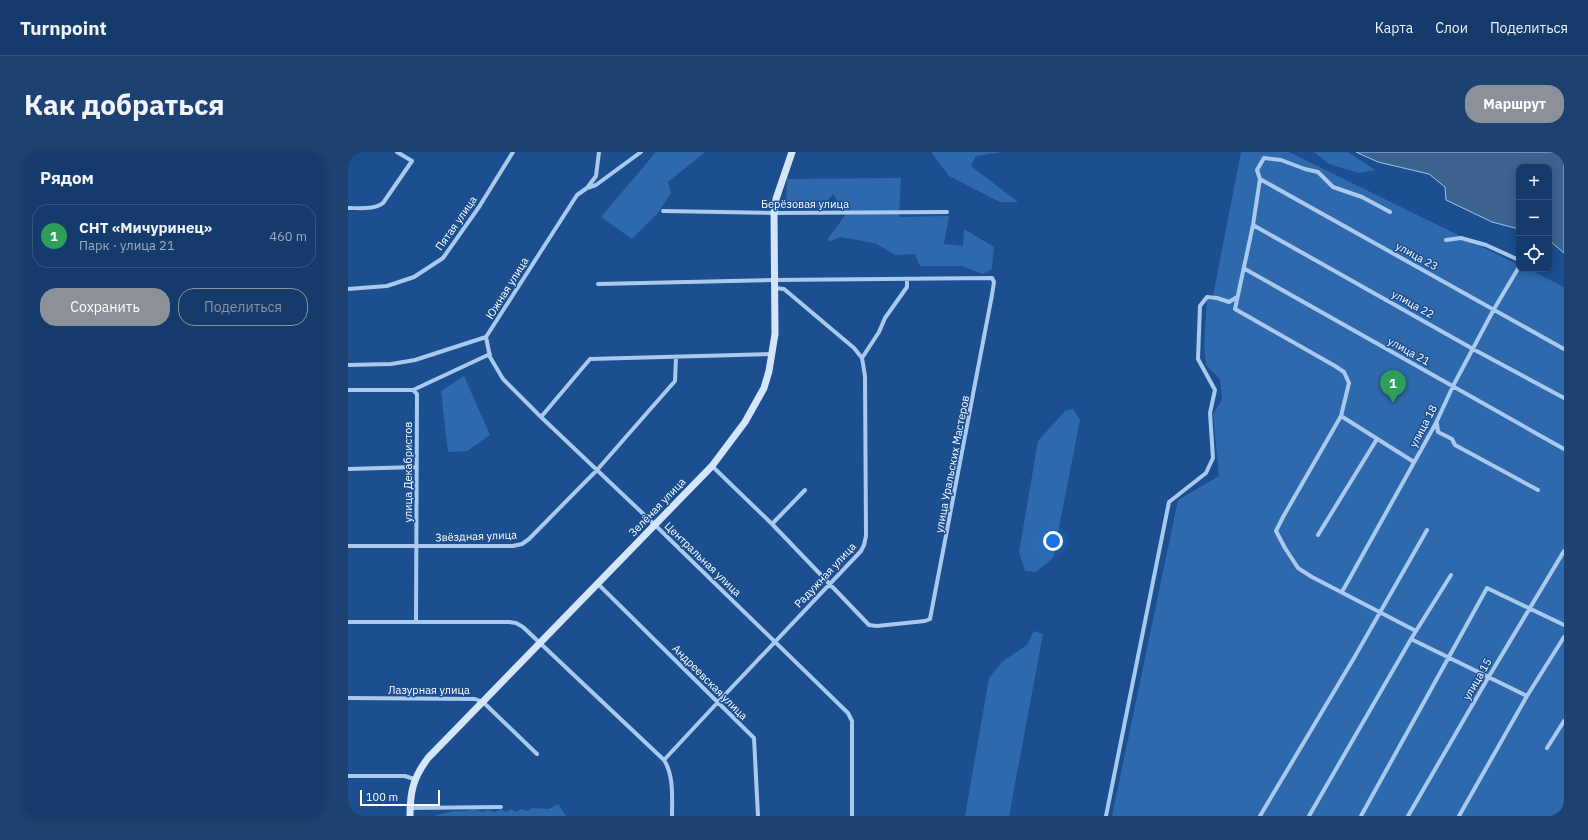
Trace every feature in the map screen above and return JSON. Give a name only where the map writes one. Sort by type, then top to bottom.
[{"type":"street","points":[[348,208],[379,206],[387,199],[412,161],[397,152]]},
{"type":"street","name":"Пятая улица","points":[[348,288],[387,286],[414,277],[442,258],[479,207],[513,152]]},
{"type":"street","points":[[587,188],[596,176],[599,152]]},
{"type":"street","name":"Южная улица","points":[[486,337],[577,195],[587,188],[596,185],[641,152]]},
{"type":"street","name":"Зелёная улица","points":[[410,816],[414,779],[428,758],[712,466],[729,445],[756,405],[766,382],[773,354],[775,334],[774,213],[776,199],[792,152]]},
{"type":"street","points":[[1390,212],[1362,197],[1333,187],[1318,172],[1281,160],[1264,158],[1257,170],[1260,179],[1253,225],[1245,270],[1235,309],[1344,372],[1350,383],[1341,416],[1276,531],[1285,548],[1298,568],[1312,577],[1381,611],[1416,631]]},
{"type":"street","name":"улица 23","points":[[1260,179],[1564,349]]},
{"type":"street","name":"Берёзовая улица","points":[[663,211],[774,213],[947,212]]},
{"type":"street","name":"улица 22","points":[[1253,225],[1473,349],[1564,398]]},
{"type":"street","points":[[1446,240],[1461,238],[1486,245],[1516,259]]},
{"type":"street","name":"улица 21","points":[[1245,270],[1564,450]]},
{"type":"street","name":"улица 18","points":[[1342,592],[1436,423],[1453,386],[1494,309],[1516,272]]},
{"type":"street","name":"улица Уральских Мастеров","points":[[829,584],[869,625],[877,626],[925,621],[930,619],[933,614],[994,282],[992,278],[907,280]]},
{"type":"street","points":[[598,284],[774,284],[907,280],[907,287],[885,318],[879,332],[862,358],[854,348],[784,289],[774,284]]},
{"type":"street","points":[[1106,816],[1169,502],[1206,473],[1214,458],[1210,413],[1215,390],[1198,359],[1200,306],[1207,297],[1217,298],[1229,302],[1237,297]]},
{"type":"street","points":[[348,365],[391,364],[415,360],[486,337]]},
{"type":"street","name":"Центральная улица","points":[[486,337],[490,354],[496,369],[503,379],[848,713],[852,721],[852,816]]},
{"type":"street","points":[[348,390],[413,390],[490,354]]},
{"type":"street","points":[[541,417],[590,359],[773,354]]},
{"type":"street","name":"Звёздная улица","points":[[348,546],[513,546],[522,544],[529,539],[597,470],[675,381],[676,357]]},
{"type":"street","name":"Радужная улица","points":[[664,760],[861,551],[864,545],[866,536],[865,376],[862,358]]},
{"type":"street","name":"улица Декабристов","points":[[413,390],[417,394],[416,622]]},
{"type":"street","points":[[1341,416],[1414,462]]},
{"type":"street","points":[[1436,423],[1438,432],[1452,439],[1455,445],[1538,490]]},
{"type":"street","points":[[1318,535],[1377,438]]},
{"type":"street","points":[[712,466],[772,524],[829,584]]},
{"type":"street","points":[[348,469],[417,467]]},
{"type":"street","points":[[772,524],[805,490]]},
{"type":"street","points":[[1260,816],[1427,530]]},
{"type":"street","name":"улица 15","points":[[1408,816],[1564,551]]},
{"type":"street","points":[[1309,816],[1411,639],[1451,575]]},
{"type":"street","name":"Андреевская улица","points":[[598,584],[754,738],[758,816]]},
{"type":"street","points":[[1361,816],[1487,588],[1564,625]]},
{"type":"street","points":[[348,622],[510,622],[516,623],[523,627],[664,760],[668,767],[672,800],[672,816]]},
{"type":"street","points":[[1459,816],[1527,696],[1564,637]]},
{"type":"street","points":[[1411,639],[1527,696]]},
{"type":"street","name":"Лазурная улица","points":[[348,698],[475,699],[483,702],[537,754]]},
{"type":"street","points":[[1547,748],[1564,721]]},
{"type":"street","points":[[348,776],[405,776],[414,779]]},
{"type":"street","points":[[410,808],[501,807]]},
{"type":"shaded area","points":[[656,152],[705,152],[668,182],[671,193],[658,213],[632,239],[601,217]]},
{"type":"shaded area","points":[[931,152],[1003,152],[976,156],[971,166],[1018,202],[1000,202],[949,176]]},
{"type":"shaded area","points":[[1241,152],[1289,152],[1516,264],[1516,272],[1534,272],[1564,287],[1564,816],[1112,816],[1178,500],[1219,476],[1213,414],[1222,400],[1220,379],[1206,365],[1204,346],[1207,299],[1212,301]]},
{"type":"shaded area","points":[[1314,152],[1348,152],[1375,170],[1359,173],[1329,164]]},
{"type":"shaded area","points":[[1356,152],[1564,152],[1564,253],[1552,243],[1552,164],[1516,164],[1516,228],[1492,222],[1446,200],[1445,187],[1429,174],[1378,162]]},
{"type":"shaded area","points":[[901,178],[899,217],[949,216],[944,244],[963,246],[964,229],[994,247],[992,269],[983,274],[962,266],[920,266],[915,254],[895,255],[875,243],[840,237],[831,241],[827,240],[846,214],[833,194],[821,208],[786,206],[787,179]]},
{"type":"shaded area","points":[[464,376],[490,435],[467,451],[448,452],[441,391]]},
{"type":"shaded area","points":[[1073,409],[1080,420],[1053,558],[1036,572],[1025,571],[1019,552],[1038,441],[1065,411]]},
{"type":"shaded area","points":[[1034,631],[1043,634],[1009,816],[965,816],[989,678],[1002,662],[1027,645]]},
{"type":"shaded area","points":[[558,804],[566,816],[434,816],[454,811],[474,809],[483,812],[488,810],[495,812],[501,809],[506,812],[511,809],[516,812],[522,809],[527,811],[532,808],[549,809]]},
{"type":"place","name":"СНТ «Мичуринец»","points":[[1393,403]]}]
